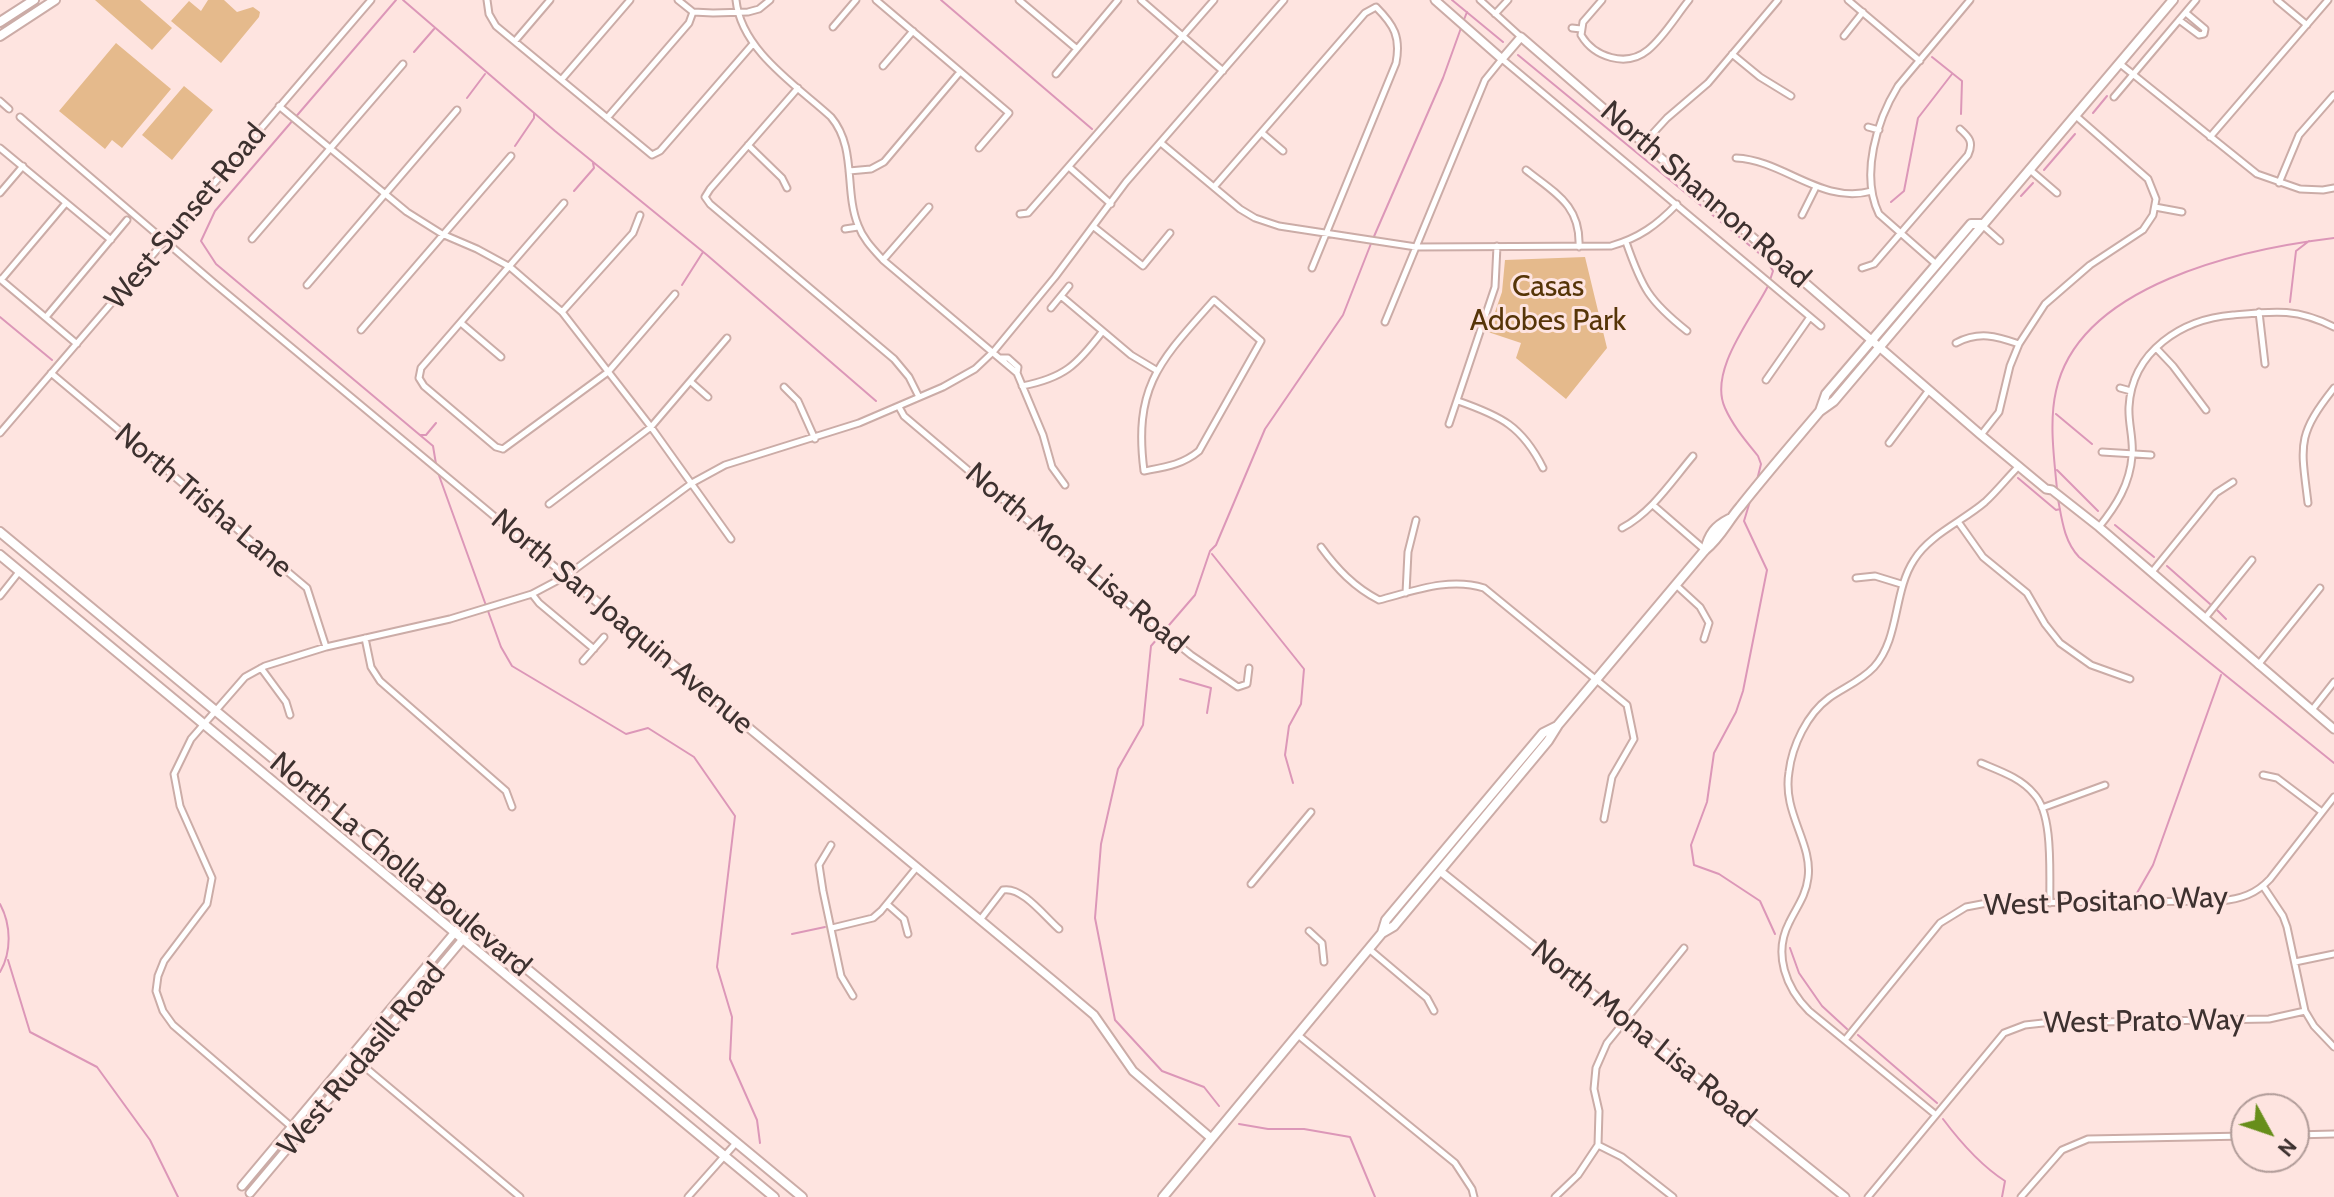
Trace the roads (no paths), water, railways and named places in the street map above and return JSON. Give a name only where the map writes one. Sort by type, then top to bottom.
[{"type":"main road","points":[[0,22],[34,0]]},
{"type":"main road","points":[[0,36],[55,0]]},
{"type":"main road","points":[[1163,1197],[1382,933],[1394,926],[1548,741],[1558,725],[1705,550],[1709,536],[1718,524],[1730,519],[1820,411],[1826,394],[1979,232],[1981,224],[2173,0]]},
{"type":"main road","points":[[1875,344],[1971,224],[1981,224]]},
{"type":"main road","name":"North La Cholla Boulevard","points":[[0,532],[802,1197]]},
{"type":"main road","name":"North La Cholla Boulevard","points":[[0,555],[774,1197]]},
{"type":"main road","points":[[1382,933],[1386,920],[1543,733],[1558,725]]},
{"type":"street","name":"West Sunset Road","points":[[0,433],[371,0]]},
{"type":"street","points":[[515,41],[550,0]]},
{"type":"street","points":[[562,79],[630,0]]},
{"type":"street","points":[[678,0],[693,12],[759,9],[770,0]]},
{"type":"street","points":[[736,0],[737,12],[752,45],[838,126],[845,143],[858,227],[867,242],[883,260],[1000,358],[1008,358],[1018,367],[1017,373],[1043,435],[1052,467],[1065,485]]},
{"type":"street","points":[[833,27],[856,0]]},
{"type":"street","points":[[876,0],[1009,113],[979,148]]},
{"type":"street","points":[[1019,0],[1077,49]]},
{"type":"street","points":[[1056,74],[1118,0]]},
{"type":"street","points":[[1141,0],[1223,71]]},
{"type":"street","points":[[1020,214],[1028,213],[1214,0]]},
{"type":"street","points":[[293,1128],[173,1025],[163,1011],[156,991],[164,961],[207,904],[211,891],[212,878],[180,806],[174,774],[184,749],[204,723],[245,677],[261,668],[326,647],[450,619],[532,594],[566,576],[692,483],[725,465],[815,439],[899,407],[975,369],[994,351],[1094,227],[1126,182],[1284,0]]},
{"type":"street","name":"North Shannon Road","points":[[1435,0],[1821,326]]},
{"type":"street","name":"North Shannon Road","points":[[1480,0],[2018,467],[2099,527],[2334,729]]},
{"type":"street","points":[[1495,14],[1508,0]]},
{"type":"street","points":[[1602,0],[1581,29],[1582,38],[1603,56],[1618,59],[1633,58],[1647,51],[1689,0]]},
{"type":"street","points":[[1645,142],[1667,118],[1700,91],[1778,0]]},
{"type":"street","points":[[1848,0],[1920,61]]},
{"type":"street","points":[[1937,264],[1879,214],[1871,176],[1879,130],[1898,86],[1970,0]]},
{"type":"street","points":[[2114,97],[2196,0]]},
{"type":"street","points":[[2277,0],[2307,26]]},
{"type":"street","points":[[2210,137],[2328,0]]},
{"type":"street","points":[[487,2],[496,26],[655,156],[752,45]]},
{"type":"street","points":[[1214,187],[1365,13],[1376,7],[1396,30],[1400,46],[1396,63],[1312,268]]},
{"type":"street","points":[[607,118],[689,23],[693,12]]},
{"type":"street","points":[[1844,36],[1863,12]]},
{"type":"street","points":[[2179,20],[2199,35],[2204,34],[2204,28],[2186,13]]},
{"type":"street","points":[[1572,28],[1581,29]]},
{"type":"street","points":[[883,66],[913,31]]},
{"type":"street","points":[[1385,322],[1485,80],[1521,37]]},
{"type":"street","points":[[1732,54],[1760,77],[1791,96]]},
{"type":"street","points":[[2119,63],[2257,174],[2279,183],[2323,190],[2334,188]]},
{"type":"street","points":[[252,239],[403,64]]},
{"type":"street","points":[[849,171],[871,169],[884,162],[960,72]]},
{"type":"street","points":[[798,88],[703,198],[894,359],[909,377],[919,397]]},
{"type":"street","points":[[2279,183],[2299,135],[2334,95]]},
{"type":"street","points":[[0,102],[9,109]]},
{"type":"street","points":[[279,106],[383,194],[442,234],[510,267],[562,312],[651,427],[731,539]]},
{"type":"street","points":[[307,285],[457,110]]},
{"type":"street","points":[[1981,435],[2001,406],[2010,366],[2034,318],[2055,294],[2090,265],[2143,230],[2150,223],[2155,207],[2154,192],[2148,179],[2075,115]]},
{"type":"street","name":"North San Joaquin Avenue","points":[[20,117],[1094,1015],[1133,1071],[1211,1138]]},
{"type":"street","points":[[1868,127],[1879,130]]},
{"type":"street","points":[[1862,268],[1874,264],[1968,155],[1972,144],[1960,129]]},
{"type":"street","points":[[1262,133],[1283,151]]},
{"type":"street","points":[[1161,143],[1255,218],[1279,226],[1416,247],[1611,246],[1650,230],[1677,204]]},
{"type":"street","points":[[748,145],[782,178],[787,188]]},
{"type":"street","points":[[0,148],[111,240]]},
{"type":"street","points":[[361,330],[511,156]]},
{"type":"street","points":[[1736,158],[1753,159],[1816,187],[1844,195],[1872,191]]},
{"type":"street","points":[[0,193],[23,166]]},
{"type":"street","points":[[1069,167],[1111,204]]},
{"type":"street","points":[[2028,168],[2057,193]]},
{"type":"street","points":[[1526,170],[1563,199],[1573,211],[1579,225],[1579,247]]},
{"type":"street","points":[[1802,215],[1816,187]]},
{"type":"street","points":[[66,203],[1,279],[77,344]]},
{"type":"street","points":[[564,203],[421,368],[417,379],[496,447],[503,451],[608,372],[675,294]]},
{"type":"street","points":[[883,260],[929,207]]},
{"type":"street","points":[[2155,207],[2182,212]]},
{"type":"street","points":[[562,312],[633,233],[640,215]]},
{"type":"street","points":[[46,317],[127,220]]},
{"type":"street","points":[[1981,224],[2000,241]]},
{"type":"street","points":[[845,229],[858,227]]},
{"type":"street","points":[[1094,227],[1143,266],[1170,233]]},
{"type":"street","points":[[1626,242],[1645,291],[1659,309],[1687,331]]},
{"type":"street","points":[[1449,424],[1495,287],[1497,246]]},
{"type":"street","points":[[1051,308],[1069,286]]},
{"type":"street","points":[[1061,296],[1131,355],[1156,370]]},
{"type":"street","points":[[1214,300],[1261,341],[1199,451],[1173,466],[1144,471],[1141,427],[1144,400],[1156,370],[1164,356],[1214,300]]},
{"type":"street","points":[[2099,527],[2115,507],[2127,482],[2133,454],[2129,429],[2131,391],[2142,364],[2172,334],[2194,322],[2215,316],[2259,312],[2297,312],[2334,327]]},
{"type":"street","points":[[2259,312],[2265,364]]},
{"type":"street","points":[[1766,380],[1810,317]]},
{"type":"street","points":[[461,323],[501,357]]},
{"type":"street","points":[[1022,386],[1064,373],[1080,361],[1102,332]]},
{"type":"street","points":[[1956,343],[1968,336],[1990,334],[2019,344]]},
{"type":"street","points":[[549,504],[651,427],[727,338]]},
{"type":"street","points":[[2156,348],[2206,410]]},
{"type":"street","name":"North Trisha Lane","points":[[51,373],[307,588],[326,647]]},
{"type":"street","points":[[691,382],[708,397]]},
{"type":"street","points":[[784,387],[798,401],[815,439]]},
{"type":"street","points":[[2120,388],[2131,391]]},
{"type":"street","points":[[2308,503],[2303,456],[2305,433],[2314,413],[2334,388]]},
{"type":"street","points":[[1889,443],[1929,390]]},
{"type":"street","points":[[1458,401],[1496,414],[1518,431],[1532,447],[1543,468]]},
{"type":"street","name":"North Mona Lisa Road","points":[[899,407],[904,416],[1191,655],[1238,687],[1247,684],[1249,668]]},
{"type":"street","points":[[2102,452],[2151,455]]},
{"type":"street","points":[[1622,528],[1637,520],[1653,505],[1693,456]]},
{"type":"street","points":[[1936,1115],[1802,1004],[1791,989],[1781,947],[1802,900],[1809,869],[1789,805],[1789,769],[1802,731],[1825,700],[1875,666],[1891,629],[1901,584],[1915,557],[1994,494],[2018,467]]},
{"type":"street","points":[[2152,572],[2216,493],[2233,482]]},
{"type":"street","points":[[1653,505],[1705,550]]},
{"type":"street","points":[[1406,593],[1408,552],[1416,520]]},
{"type":"street","points":[[1959,523],[1983,557],[2027,593],[2060,643],[2091,665],[2130,679]]},
{"type":"street","points":[[1321,547],[1336,568],[1365,593],[1379,600],[1455,583],[1484,588],[1627,705],[1634,739],[1612,777],[1604,819]]},
{"type":"street","points":[[2204,618],[2252,560]]},
{"type":"street","points":[[0,596],[20,571]]},
{"type":"street","points":[[1856,578],[1875,576],[1901,584]]},
{"type":"street","points":[[1675,584],[1700,607],[1709,623],[1704,639]]},
{"type":"street","points":[[2258,665],[2320,588]]},
{"type":"street","points":[[532,594],[594,649]]},
{"type":"street","points":[[583,661],[604,637]]},
{"type":"street","points":[[365,638],[371,667],[380,681],[506,791],[512,807]]},
{"type":"street","points":[[261,668],[278,688],[290,715]]},
{"type":"street","points":[[2311,710],[2334,682]]},
{"type":"street","points":[[1981,763],[2015,778],[2035,794],[2042,808],[2047,832],[2050,903]]},
{"type":"street","points":[[2263,775],[2277,778],[2322,812]]},
{"type":"street","points":[[2042,808],[2105,785]]},
{"type":"street","name":"West Positano Way","points":[[1845,1040],[1947,917],[1976,904],[2244,898],[2263,886],[2334,797]]},
{"type":"street","points":[[1251,884],[1311,812]]},
{"type":"street","points":[[831,845],[819,865],[841,976],[853,996]]},
{"type":"street","points":[[832,928],[873,918],[917,867]]},
{"type":"street","name":"North Mona Lisa Road","points":[[1440,871],[1845,1197]]},
{"type":"street","points":[[2263,886],[2283,916],[2305,1011],[2314,1026],[2334,1047]]},
{"type":"street","points":[[979,921],[1007,888],[1016,891],[1059,929]]},
{"type":"street","points":[[887,904],[904,919],[908,934]]},
{"type":"street","name":"West Rudasill Road","points":[[242,1186],[466,919]]},
{"type":"street","name":"West Rudasill Road","points":[[252,1195],[357,1061],[474,926]]},
{"type":"street","points":[[1309,931],[1322,943],[1324,962]]},
{"type":"street","points":[[1555,1197],[1578,1175],[1598,1145],[1599,1111],[1594,1089],[1596,1068],[1607,1043],[1684,948]]},
{"type":"street","points":[[1369,949],[1427,998],[1434,1011]]},
{"type":"street","points":[[2295,962],[2334,954]]},
{"type":"street","name":"West Prato Way","points":[[1868,1197],[2004,1033],[2025,1025],[2269,1019],[2305,1011]]},
{"type":"street","points":[[1298,1035],[1455,1163],[1474,1197]]},
{"type":"street","points":[[357,1061],[520,1197]]},
{"type":"street","points":[[2310,1135],[2334,1134]]},
{"type":"street","points":[[2021,1197],[2062,1150],[2088,1139],[2230,1136]]},
{"type":"street","points":[[688,1197],[736,1143]]},
{"type":"street","points":[[1598,1145],[1622,1157],[1673,1197]]},
{"type":"street","points":[[242,1186],[252,1195]]},
{"type":"waterway","points":[[396,0],[215,211],[201,241],[216,264],[433,446],[436,464]]},
{"type":"waterway","points":[[403,0],[876,401]]},
{"type":"waterway","points":[[941,0],[1092,129]]},
{"type":"waterway","points":[[1452,0],[1503,42]]},
{"type":"waterway","points":[[1463,22],[1467,12]]},
{"type":"waterway","points":[[1219,1106],[1204,1087],[1162,1071],[1115,1020],[1095,918],[1101,844],[1118,769],[1143,725],[1151,646],[1195,595],[1210,551],[1216,545],[1265,429],[1343,315],[1461,28]]},
{"type":"waterway","points":[[414,52],[434,29]]},
{"type":"waterway","points":[[1518,55],[1766,259],[1773,271],[1770,280]]},
{"type":"waterway","points":[[1932,57],[1962,81],[1961,114]]},
{"type":"waterway","points":[[467,98],[485,74]]},
{"type":"waterway","points":[[1891,202],[1904,191],[1918,118],[1952,74]]},
{"type":"waterway","points":[[2093,113],[2107,96]]},
{"type":"waterway","points":[[515,146],[534,118],[534,113]]},
{"type":"waterway","points":[[2044,170],[2075,134]]},
{"type":"waterway","points":[[574,191],[594,168],[593,163]]},
{"type":"waterway","points":[[2021,196],[2033,183]]},
{"type":"waterway","points":[[2057,489],[2052,427],[2056,391],[2071,354],[2096,324],[2130,298],[2170,278],[2255,252],[2334,238]]},
{"type":"waterway","points":[[2290,302],[2296,251],[2309,241]]},
{"type":"waterway","points":[[682,285],[703,252]]},
{"type":"waterway","points":[[1757,480],[1761,464],[1758,456],[1732,421],[1721,393],[1722,378],[1734,345],[1768,286]]},
{"type":"waterway","points":[[0,317],[52,360]]},
{"type":"waterway","points":[[2056,414],[2092,444]]},
{"type":"waterway","points":[[420,435],[426,435],[436,423]]},
{"type":"waterway","points":[[437,470],[501,647],[512,666],[626,734],[648,728],[694,757],[735,816],[717,967],[732,1017],[730,1059],[757,1120],[760,1143]]},
{"type":"waterway","points":[[2057,470],[2098,511]]},
{"type":"waterway","points":[[2018,478],[2056,510],[2060,509]]},
{"type":"waterway","points":[[1751,498],[1744,521],[1767,570],[1743,691],[1736,712],[1714,753],[1707,802],[1691,845],[1694,865],[1719,874],[1760,901],[1775,934]]},
{"type":"waterway","points":[[2058,499],[2067,537],[2079,557],[2334,763]]},
{"type":"waterway","points":[[2115,525],[2154,557]]},
{"type":"waterway","points":[[1212,554],[1304,669],[1301,704],[1289,726],[1285,755],[1293,783]]},
{"type":"waterway","points":[[2167,566],[2210,604]]},
{"type":"waterway","points":[[2217,610],[2226,619]]},
{"type":"waterway","points":[[2137,893],[2153,865],[2221,675]]},
{"type":"waterway","points":[[1180,679],[1211,688],[1207,713]]},
{"type":"waterway","points":[[0,904],[9,938],[7,956],[0,972]]},
{"type":"waterway","points":[[792,934],[825,927]]},
{"type":"waterway","points":[[1790,948],[1799,973],[1822,1006],[1847,1029]]},
{"type":"waterway","points":[[8,960],[30,1032],[97,1067],[150,1140],[178,1197]]},
{"type":"waterway","points":[[1858,1035],[1937,1103]]},
{"type":"waterway","points":[[1943,1119],[1971,1153],[2005,1181],[2002,1197]]},
{"type":"waterway","points":[[1239,1124],[1268,1129],[1304,1129],[1350,1137],[1375,1197]]},
{"type":"park label","name":"Casas Adobes Park","points":[[1548,304]]}]
